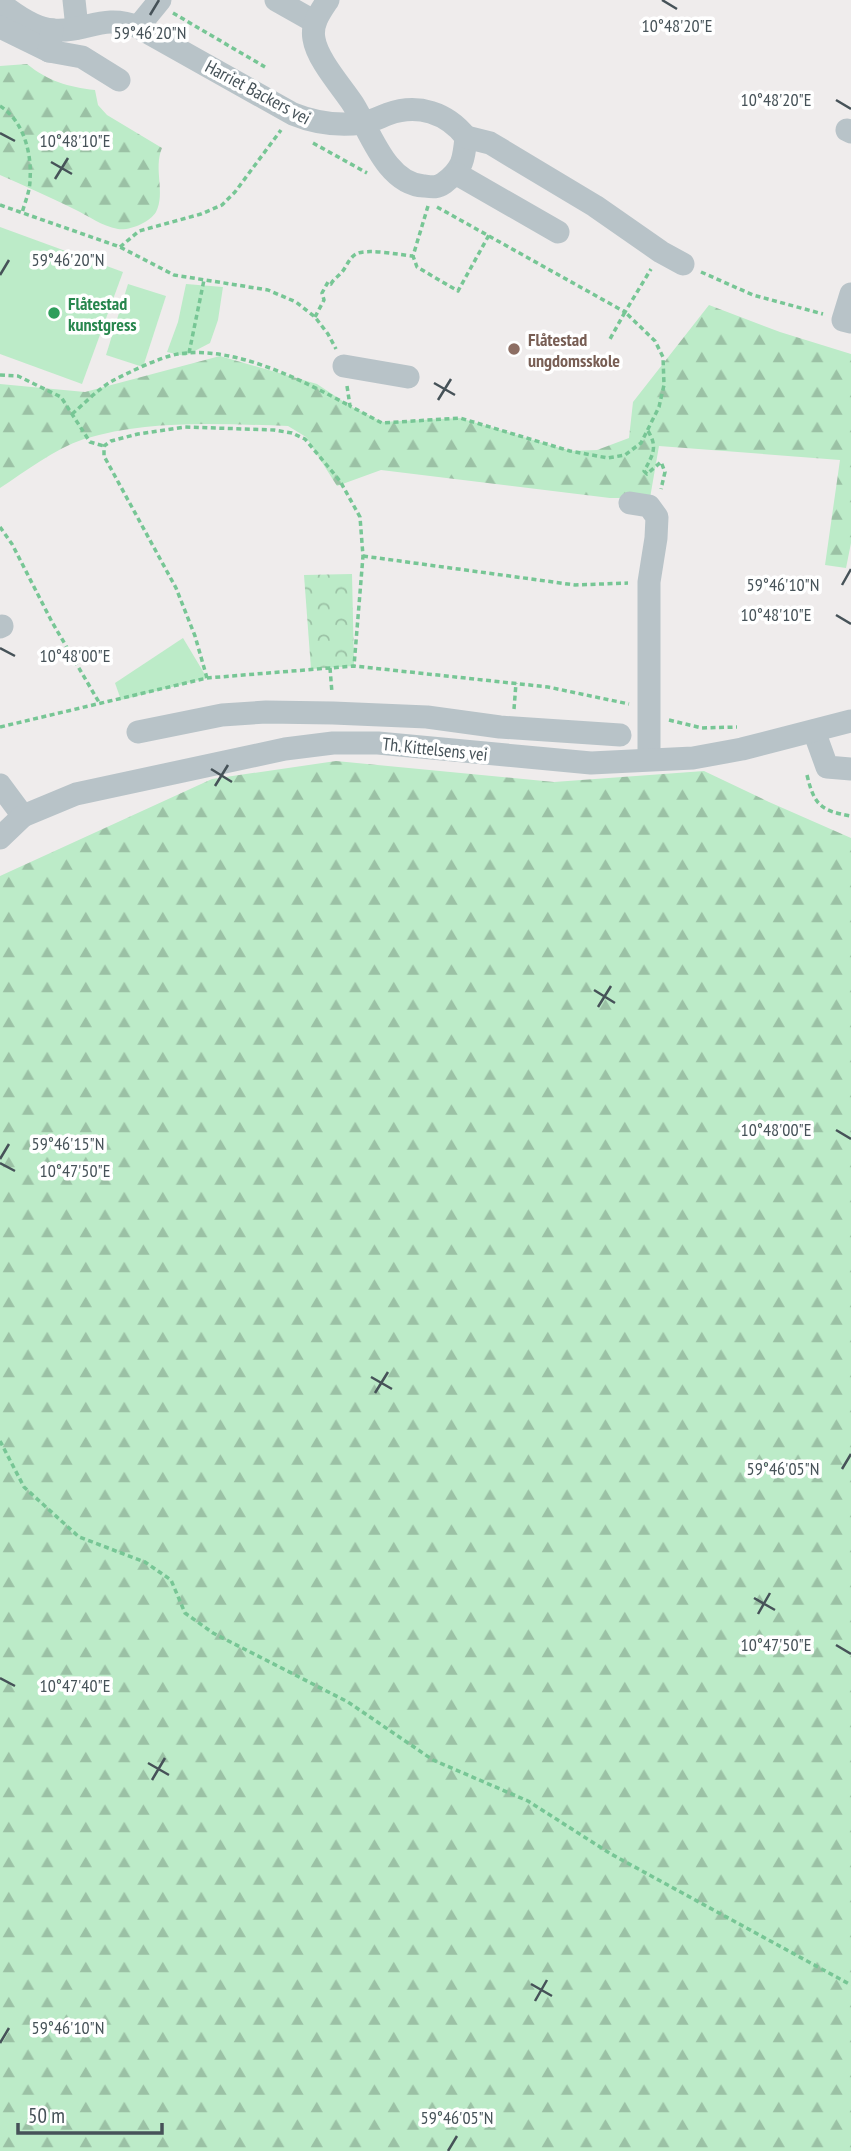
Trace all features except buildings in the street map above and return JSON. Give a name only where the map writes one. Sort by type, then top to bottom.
[{"type":"street","points":[[74,0],[77,28]]},
{"type":"street","points":[[276,0],[314,22]]},
{"type":"street","points":[[328,0],[314,22],[313,35],[318,51],[365,123],[395,187],[438,187],[457,174],[464,158],[466,137]]},
{"type":"street","points":[[50,41],[77,28],[129,16],[158,2]]},
{"type":"street","points":[[0,3],[31,23],[50,41]]},
{"type":"street","name":"Harriet Backers vei","points":[[129,16],[293,114],[313,122],[365,123],[391,112],[412,109],[437,113],[455,124],[466,137],[490,143],[595,206],[683,264]]},
{"type":"street","points":[[0,27],[50,41],[119,80]]},
{"type":"street","points":[[457,174],[558,232]]},
{"type":"street","points":[[847,321],[851,294]]},
{"type":"street","points":[[344,366],[408,377]]},
{"type":"street","points":[[630,503],[649,506],[656,513],[656,537],[649,582],[649,759]]},
{"type":"street","points":[[138,732],[222,715],[266,712],[427,717],[500,727],[621,735]]},
{"type":"street","points":[[332,713],[333,743]]},
{"type":"street","name":"Th. Kittelsens vei","points":[[0,838],[23,816],[76,794],[285,749],[333,743],[378,743],[591,763],[693,758],[742,749],[851,721]]},
{"type":"street","points":[[500,727],[500,756]]},
{"type":"street","points":[[814,731],[827,767],[851,769]]},
{"type":"street","points":[[0,785],[23,816]]},
{"type":"path","points":[[158,2],[265,67]]},
{"type":"path","points":[[0,106],[16,121],[25,139],[30,164],[30,183],[22,213]]},
{"type":"path","points":[[120,247],[139,231],[201,214],[222,205],[236,192],[293,114]]},
{"type":"path","points":[[306,139],[395,187]]},
{"type":"path","points":[[489,235],[458,291],[417,267],[413,256],[426,203],[447,211],[625,312]]},
{"type":"path","points":[[610,340],[661,252]]},
{"type":"path","points":[[315,317],[324,300],[322,293],[328,282],[331,284],[334,278],[340,275],[355,254],[413,256]]},
{"type":"path","points":[[683,264],[753,295],[847,321]]},
{"type":"path","points":[[189,353],[204,280]]},
{"type":"path","points":[[72,414],[112,381],[175,354],[208,352],[256,364],[310,384],[350,406]]},
{"type":"path","points":[[0,375],[18,376],[61,397],[90,442],[104,446]]},
{"type":"path","points":[[104,446],[111,441],[138,434],[185,427],[274,430],[300,435],[317,452],[349,494],[360,517],[363,556],[354,666]]},
{"type":"path","points":[[648,431],[654,441],[653,454],[644,471],[647,474],[661,462],[665,472],[656,513]]},
{"type":"path","points":[[104,446],[107,463],[181,599],[207,678]]},
{"type":"path","points":[[0,527],[100,704]]},
{"type":"path","points":[[363,556],[575,585],[649,582]]},
{"type":"path","points":[[0,727],[207,678],[354,666],[548,687],[632,704],[648,713],[702,728],[739,727]]},
{"type":"path","points":[[330,667],[331,683]]},
{"type":"path","points":[[272,672],[272,679]]},
{"type":"path","points":[[514,690],[516,683]]},
{"type":"path","points":[[0,1441],[24,1487],[79,1537],[145,1562],[171,1580],[185,1613],[213,1633],[348,1702],[433,1760],[528,1801],[611,1854],[851,1984]]},
{"type":"green space","points":[[27,64],[59,82],[95,90],[98,105],[107,115],[162,148],[159,164],[159,205],[149,219],[128,229],[112,228],[0,175],[0,66]]},
{"type":"green space","name":"Flåtestad kunstgress","points":[[0,227],[123,272],[82,384],[0,354]]},
{"type":"green space","points":[[128,284],[166,296],[143,367],[106,355]]},
{"type":"green space","points":[[186,284],[223,287],[218,320],[210,343],[185,356],[167,352],[178,322]]},
{"type":"green space","points":[[709,305],[780,332],[851,354],[851,543],[846,568],[825,565],[840,460],[659,446],[650,498],[610,498],[381,470],[337,486],[306,437],[288,426],[186,424],[134,428],[84,439],[51,454],[0,488],[0,384],[85,392],[220,356],[317,384],[350,406],[382,422],[460,418],[570,451],[597,450],[629,438],[633,402]]},
{"type":"green space","points":[[352,574],[354,666],[311,669],[304,575]]},
{"type":"green space","points":[[183,638],[207,678],[121,700],[115,683]]},
{"type":"green space","points":[[336,761],[554,782],[704,771],[851,838],[851,2151],[0,2151],[0,876],[212,779]]},
{"type":"place","name":"Flåtestad kunstgress","points":[[54,313]]},
{"type":"place","name":"Flåtestad ungdomsskole","points":[[514,349]]}]
